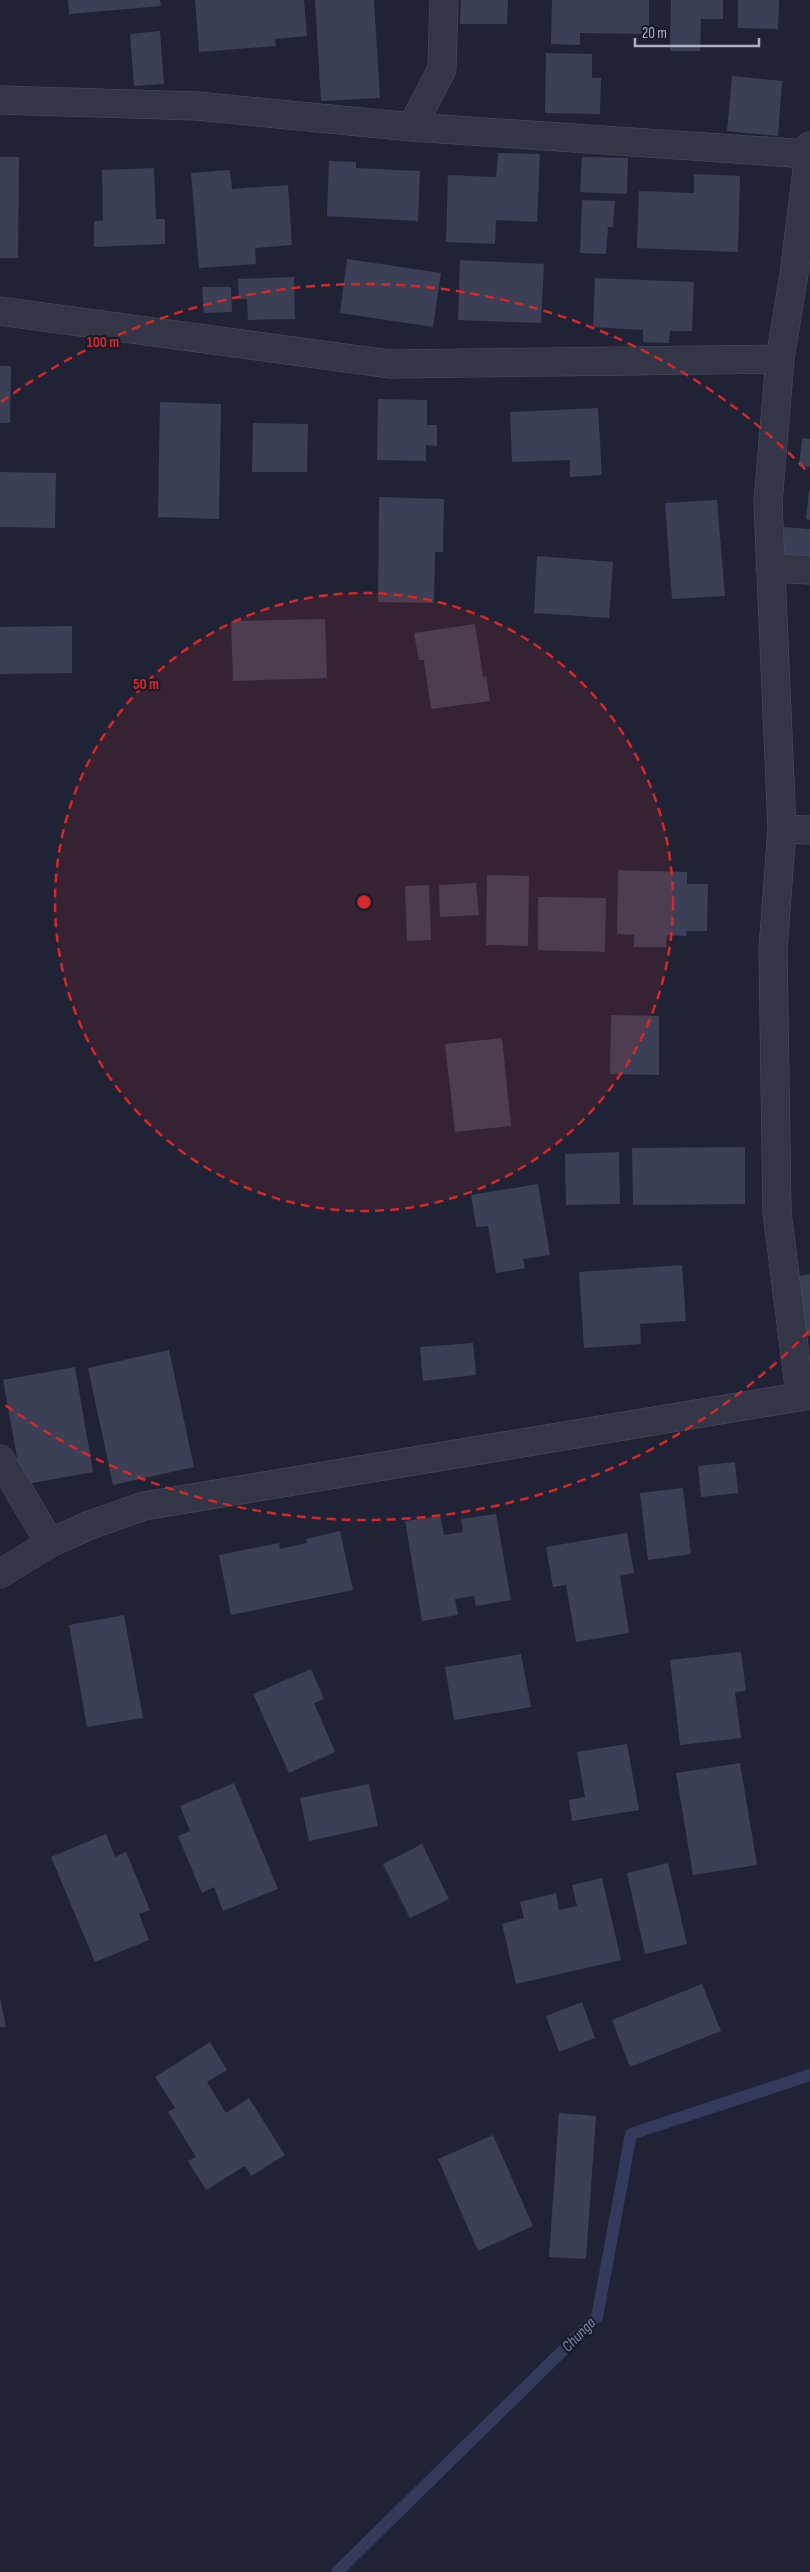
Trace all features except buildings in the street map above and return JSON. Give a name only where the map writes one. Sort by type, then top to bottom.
[{"type":"street","points":[[412,127],[442,69],[444,0]]},
{"type":"street","points":[[0,100],[197,106],[412,127],[809,150],[802,275],[780,359],[768,502],[782,829],[773,949],[776,1212],[805,1395],[144,1506],[90,1525],[50,1544],[0,1574]]},
{"type":"street","points":[[0,311],[390,364],[780,359]]},
{"type":"street","points":[[770,568],[810,570]]},
{"type":"street","points":[[782,829],[810,830]]},
{"type":"street","points":[[0,1459],[50,1544]]},
{"type":"waterway","name":"Chunga","points":[[337,2572],[597,2317],[631,2134],[810,2075]]}]
